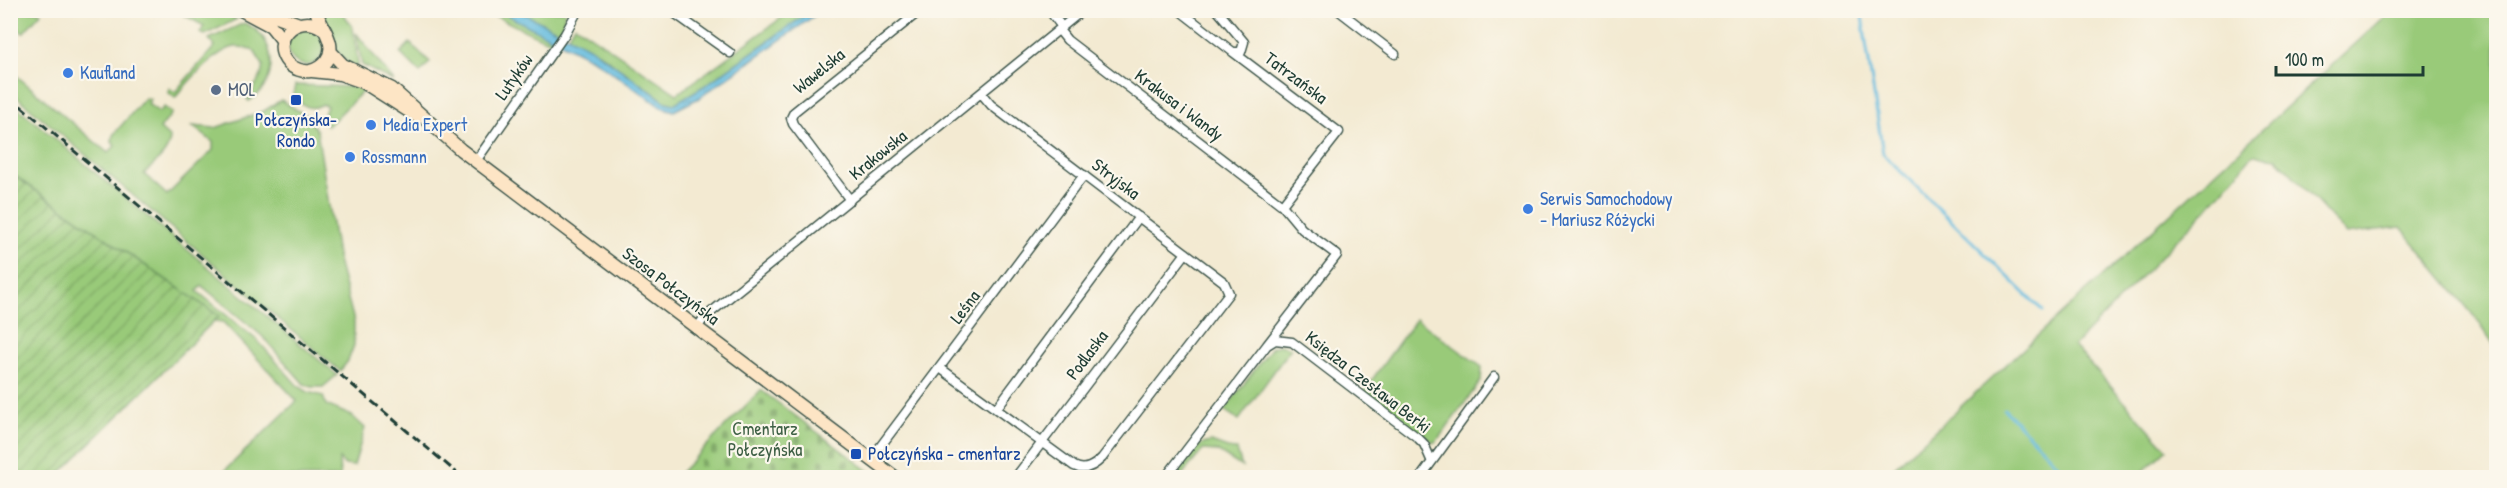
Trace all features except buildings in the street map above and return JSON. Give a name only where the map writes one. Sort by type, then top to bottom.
[{"type":"main road","points":[[241,10],[271,26],[283,41]]},
{"type":"main road","points":[[267,13],[291,10]]},
{"type":"main road","points":[[299,24],[303,10]]},
{"type":"main road","points":[[315,10],[328,37],[330,51],[324,63],[311,70],[299,70],[288,63],[282,52],[283,41],[289,29],[299,24],[310,23],[322,28]]},
{"type":"main road","points":[[267,13],[299,24]]},
{"type":"main road","name":"Szosa Połczyńska","points":[[330,51],[343,65],[392,89],[411,104],[426,121]]},
{"type":"main road","name":"Szosa Połczyńska","points":[[311,70],[340,74],[363,82],[426,121],[896,477]]},
{"type":"street","name":"Lutyków","points":[[476,161],[565,34],[578,10]]},
{"type":"street","points":[[670,10],[730,53]]},
{"type":"street","name":"Wawelska","points":[[850,200],[793,124],[791,118],[794,112],[921,10]]},
{"type":"street","name":"Krakusa i Wandy","points":[[1049,10],[1067,40],[1282,205],[1296,223],[1337,255],[1267,345]]},
{"type":"street","name":"Krakowska","points":[[697,328],[704,318],[1083,10]]},
{"type":"street","name":"Tatrzańska","points":[[1179,10],[1339,132],[1282,205]]},
{"type":"street","name":"Tatrzańska","points":[[1217,10],[1244,42],[1241,52],[1233,52]]},
{"type":"street","points":[[1338,10],[1395,54]]},
{"type":"street","name":"Stryjska","points":[[981,93],[991,105],[1224,282],[1228,293],[1095,464],[1085,469],[1077,468],[1041,443]]},
{"type":"street","name":"Leśna","points":[[872,459],[1084,175]]},
{"type":"street","points":[[996,409],[1139,217]]},
{"type":"street","name":"Podlaska","points":[[1015,477],[1186,253]]},
{"type":"street","name":"Księdza Czesława Berki","points":[[1267,345],[1280,339],[1292,342],[1418,438],[1424,444],[1431,460]]},
{"type":"street","points":[[1165,477],[1267,345]]},
{"type":"street","points":[[940,368],[1041,443]]},
{"type":"street","name":"Księdza Czesława Berki","points":[[1420,477],[1494,377]]},
{"type":"green space","points":[[11,10],[41,13],[23,33],[11,23]]},
{"type":"green space","points":[[177,11],[220,11],[237,19],[205,35],[200,33],[204,26]]},
{"type":"green space","points":[[320,11],[342,11],[353,28],[358,63],[356,67],[342,58],[337,51]]},
{"type":"green space","points":[[484,11],[499,11],[555,39],[553,42],[540,38]]},
{"type":"green space","points":[[519,11],[565,11],[563,28],[559,32]]},
{"type":"green space","points":[[791,11],[811,11],[704,86],[674,104],[666,102],[600,54],[567,37],[575,25],[677,94]]},
{"type":"green space","points":[[2391,11],[2496,11],[2496,348],[2478,321],[2401,227],[2346,234],[2277,158],[2253,155],[2204,212],[2074,346],[2167,449],[2137,477],[1884,477]]},
{"type":"green space","points":[[244,23],[255,29],[269,48],[270,72],[259,93],[249,101],[247,99],[261,76],[263,65],[254,51],[237,47],[227,49],[211,60],[175,98],[168,92],[169,88],[175,92],[215,46],[209,39]]},
{"type":"green space","points":[[306,29],[319,34],[324,47],[319,60],[306,65],[293,60],[288,47],[293,34]]},
{"type":"green space","points":[[356,33],[393,80],[393,81],[362,65]]},
{"type":"green space","points":[[410,43],[430,62],[420,73],[400,53]]},
{"type":"green space","points":[[11,71],[108,153],[115,146],[112,142],[113,135],[145,98],[150,99],[148,104],[159,112],[164,107],[172,113],[160,129],[170,138],[167,149],[144,174],[167,195],[213,150],[213,142],[192,126],[215,128],[264,111],[281,100],[307,116],[317,131],[338,261],[354,321],[354,345],[348,361],[340,371],[11,92]]},
{"type":"green space","points":[[357,83],[364,90],[328,126],[322,120],[327,106],[323,104],[311,107],[293,98],[295,85],[355,87]]},
{"type":"green space","points":[[10,101],[337,375],[323,387],[304,384],[262,336],[202,286],[197,291],[258,341],[298,386],[308,392],[323,396],[326,405],[352,416],[365,428],[354,466],[345,465],[339,459],[340,477],[218,477],[297,401],[223,322],[214,321],[219,316],[11,173]]},
{"type":"green space","points":[[10,173],[219,316],[56,477],[11,477]]},
{"type":"green space","points":[[1416,319],[1482,367],[1481,381],[1436,442],[1432,442],[1363,392]]},
{"type":"green space","points":[[1280,345],[1291,348],[1239,420],[1224,410],[1272,347]]},
{"type":"green space","name":"Cmentarz Połczyńska","points":[[761,390],[877,477],[676,477]]},
{"type":"green space","points":[[1211,442],[1237,450],[1242,467],[1217,451],[1203,450],[1180,477],[1171,478],[1192,450]]},
{"type":"water","points":[[499,11],[519,11],[589,47],[666,102],[674,104],[704,86],[811,11],[821,11],[699,98],[674,111],[661,107],[594,60]]},
{"type":"waterway","points":[[1861,10],[1883,154],[2043,311]]},
{"type":"waterway","points":[[2004,409],[2070,478]]},
{"type":"railway","points":[[10,97],[463,478]]},
{"type":"place","name":"Kaufland","points":[[68,73]]},
{"type":"place","name":"MOL","points":[[216,90]]},
{"type":"place","name":"Połczyńska- Rondo","points":[[296,100]]},
{"type":"place","name":"Media Expert","points":[[371,125]]},
{"type":"place","name":"Rossmann","points":[[350,157]]},
{"type":"place","name":"Serwis Samochodowy - Mariusz Różycki","points":[[1528,209]]},
{"type":"place","name":"Połczyńska - cmentarz","points":[[856,454]]}]
